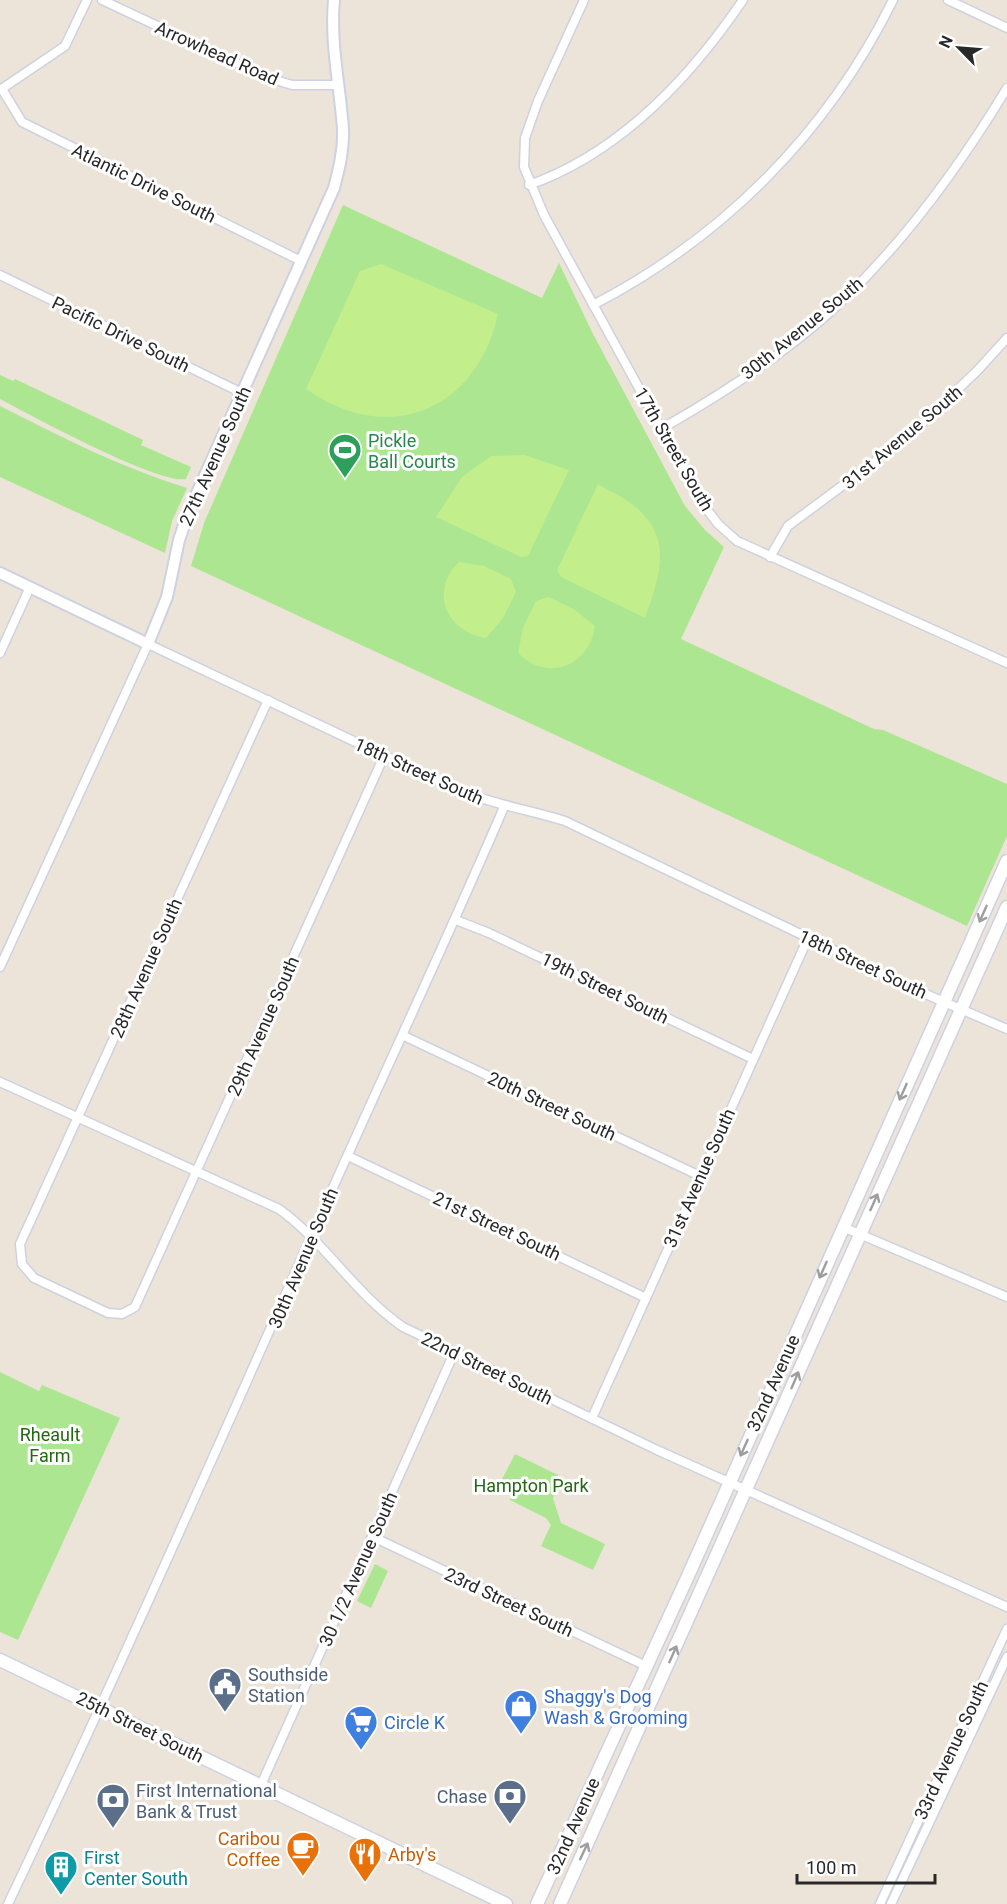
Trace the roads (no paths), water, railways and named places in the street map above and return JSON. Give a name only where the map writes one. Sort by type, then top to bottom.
[{"type":"main road","name":"32nd Avenue","points":[[537,1904],[1007,861]]},
{"type":"main road","name":"32nd Avenue","points":[[560,1904],[1007,907]]},
{"type":"main road","name":"25th Street South","points":[[0,1660],[506,1904]]},
{"type":"street","points":[[1,90],[65,46],[87,0]]},
{"type":"street","name":"Arrowhead Road","points":[[102,0],[266,77],[292,84],[337,85]]},
{"type":"street","name":"27th Avenue South","points":[[0,967],[148,644],[167,597],[181,532],[332,193],[340,166],[343,128],[333,45],[334,0]]},
{"type":"street","points":[[584,0],[527,128],[523,152],[529,185],[561,173],[617,137],[681,81],[721,33],[743,0]]},
{"type":"street","points":[[593,305],[675,256],[737,208],[788,158],[836,99],[873,42],[893,0]]},
{"type":"street","points":[[948,0],[1007,28]]},
{"type":"street","name":"30th Avenue South","points":[[662,429],[708,402],[781,350],[845,298],[890,251],[942,189],[1007,88]]},
{"type":"street","name":"Atlantic Drive South","points":[[1,90],[21,122],[301,261]]},
{"type":"street","name":"17th Street South","points":[[529,185],[702,503],[718,524],[737,541],[1007,663]]},
{"type":"street","name":"Pacific Drive South","points":[[0,275],[242,393]]},
{"type":"street","name":"31st Avenue South","points":[[770,556],[788,526],[904,440],[977,371],[1007,338]]},
{"type":"street","name":"18th Street South","points":[[0,573],[453,789],[504,807],[536,812],[565,821],[808,938],[1007,1029]]},
{"type":"street","points":[[0,653],[30,587]]},
{"type":"street","name":"28th Avenue South","points":[[141,1296],[135,1307],[122,1314],[108,1313],[34,1278],[22,1264],[20,1244],[268,700]]},
{"type":"street","name":"29th Avenue South","points":[[141,1296],[384,756]]},
{"type":"street","name":"30th Avenue South","points":[[8,1904],[101,1708],[456,920],[504,807]]},
{"type":"street","name":"19th Street South","points":[[456,920],[489,933],[753,1059]]},
{"type":"street","name":"31st Avenue South","points":[[592,1418],[808,938]]},
{"type":"street","name":"20th Street South","points":[[404,1036],[700,1176]]},
{"type":"street","name":"22nd Street South","points":[[0,1082],[279,1209],[312,1236],[371,1303],[403,1327],[728,1483],[1007,1607]]},
{"type":"street","name":"21st Street South","points":[[348,1156],[646,1298]]},
{"type":"street","points":[[843,1227],[1007,1297]]},
{"type":"street","name":"30 1/2 Avenue South","points":[[261,1785],[454,1353]]},
{"type":"street","name":"23rd Street South","points":[[373,1537],[646,1666]]},
{"type":"street","name":"33rd Avenue South","points":[[880,1904],[1007,1629]]},
{"type":"street","name":"33rd Avenue South","points":[[891,1904],[1007,1657]]},
{"type":"place","name":"Pickle Ball Courts","points":[[345,479]]},
{"type":"place","name":"Southside Station","points":[[225,1713]]},
{"type":"place","name":"Shaggy's Dog Wash & Grooming","points":[[521,1735]]},
{"type":"place","name":"Circle K","points":[[361,1751]]},
{"type":"place","name":"Chase","points":[[510,1825]]},
{"type":"place","name":"First International Bank & Trust","points":[[113,1829]]},
{"type":"place","name":"Caribou Coffee","points":[[303,1877]]},
{"type":"place","name":"Arby's","points":[[365,1883]]},
{"type":"place","name":"First Center South","points":[[61,1896]]},
{"type":"park label","name":"Rheault Farm","points":[[50,1444]]},
{"type":"park label","name":"Hampton Park","points":[[531,1485]]}]
